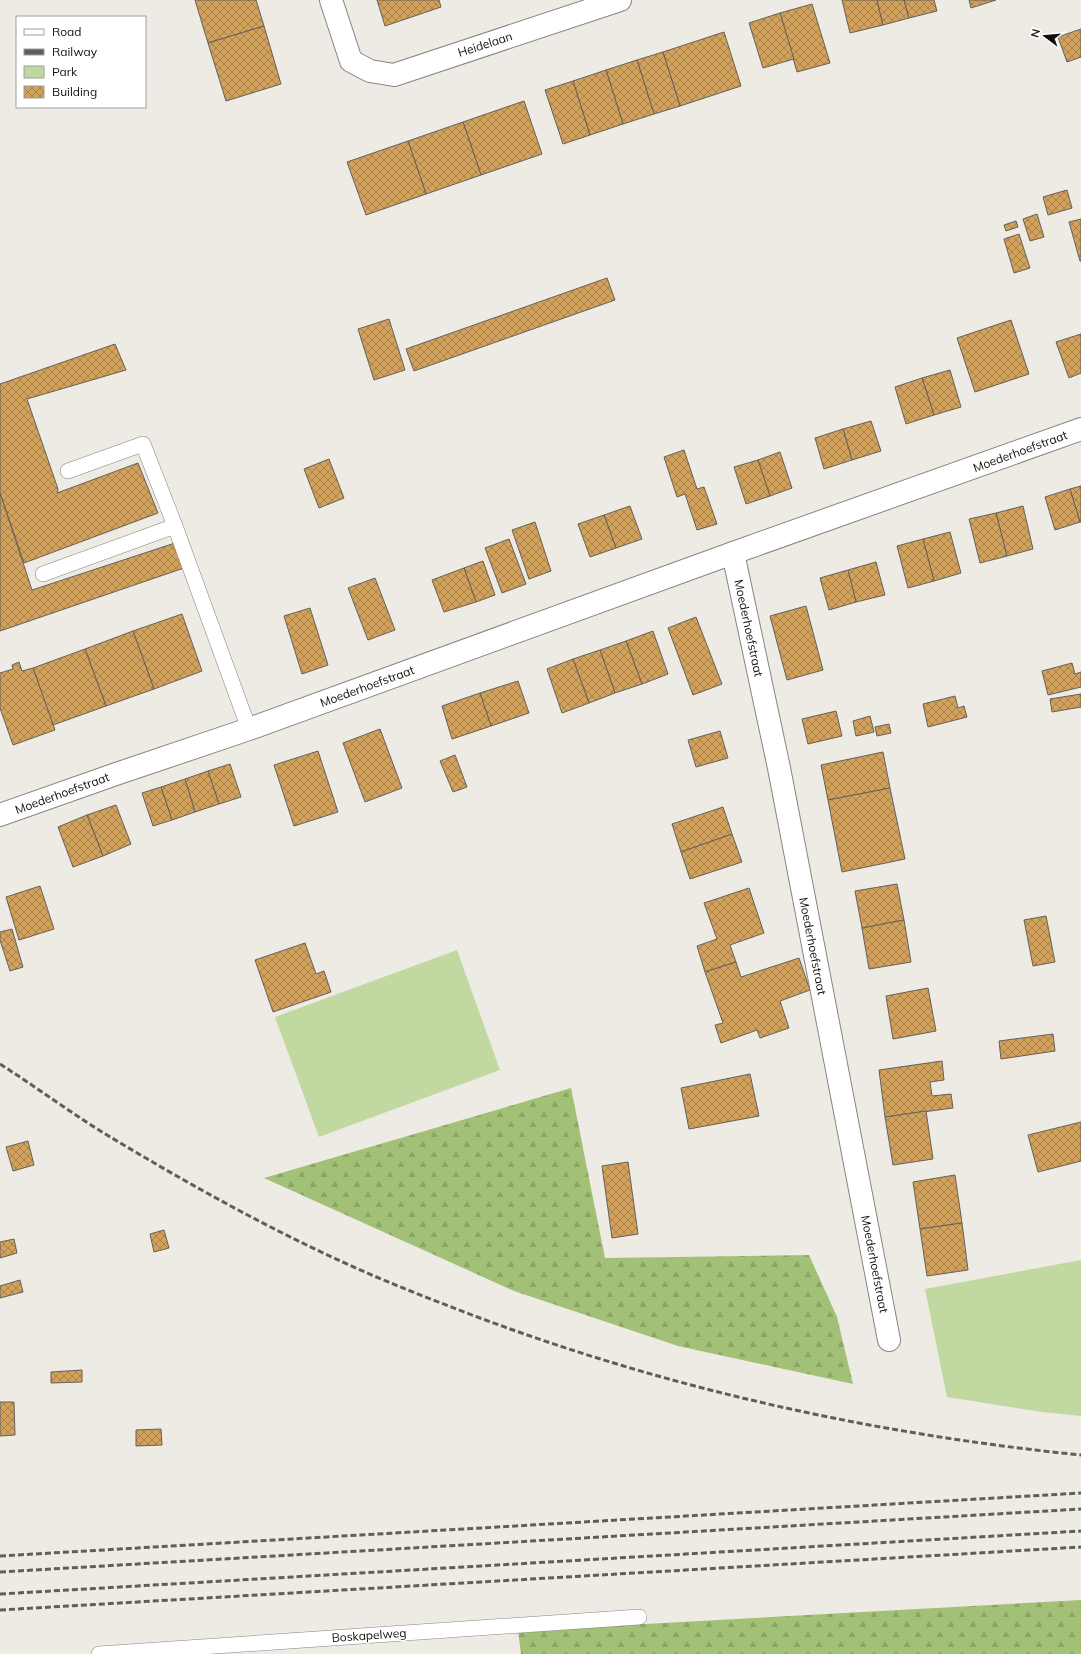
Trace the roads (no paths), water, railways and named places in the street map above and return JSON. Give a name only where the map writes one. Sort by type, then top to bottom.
[{"type":"street","name":"Heidelaan","points":[[331,0],[351,61],[370,71],[394,74],[620,0]]},
{"type":"street","name":"Moederhoefstraat","points":[[0,815],[249,729],[733,553],[1081,429]]},
{"type":"street","name":"Moederhoefstraat","points":[[733,553],[779,768],[890,1340]]},
{"type":"lane","points":[[68,471],[143,444],[175,526],[249,729]]},
{"type":"lane","points":[[43,574],[175,526]]},
{"type":"lane","name":"Boskapelweg","points":[[99,1654],[639,1617]]},
{"type":"railway","points":[[0,1064],[107,1135],[266,1225],[384,1280],[518,1332],[597,1358],[676,1381],[836,1419],[917,1433],[1081,1455]]},
{"type":"railway","points":[[0,1556],[1081,1493]]},
{"type":"railway","points":[[0,1572],[1081,1509]]},
{"type":"railway","points":[[0,1594],[1081,1531]]},
{"type":"railway","points":[[0,1610],[1081,1547]]}]
